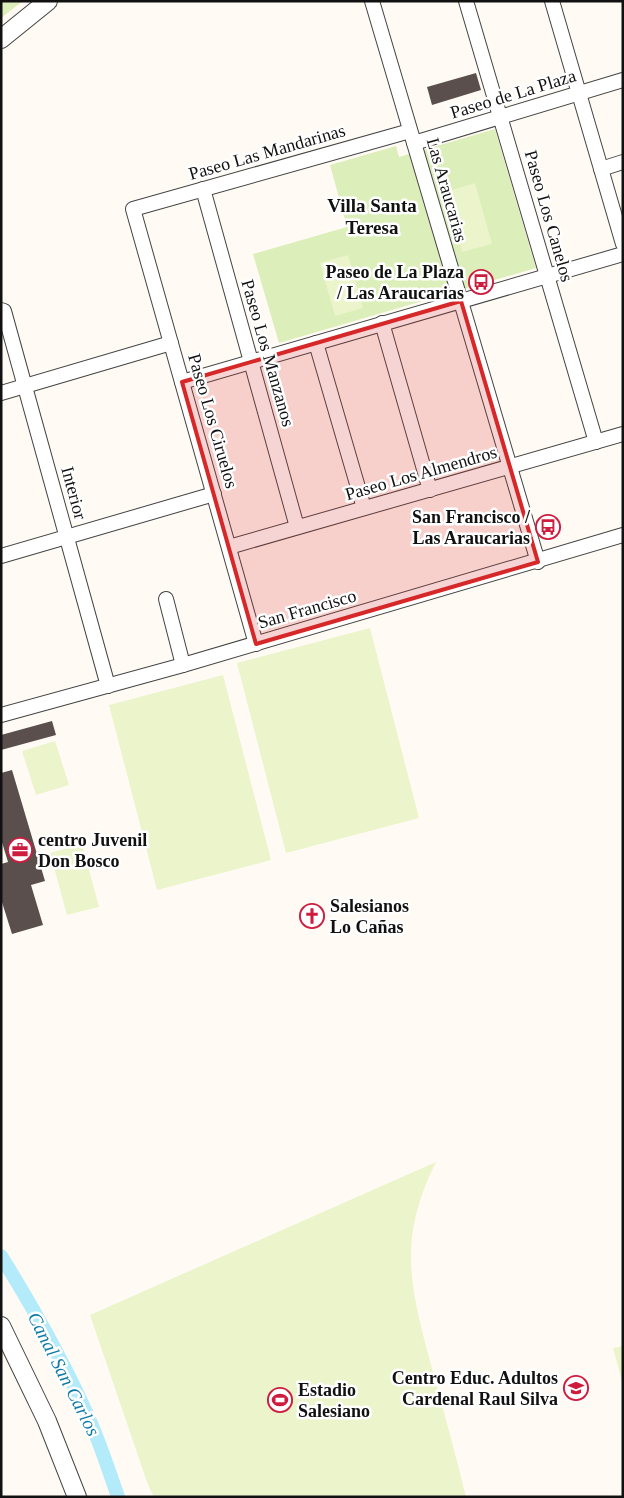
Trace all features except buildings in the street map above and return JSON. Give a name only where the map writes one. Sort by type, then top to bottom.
[{"type":"street","points":[[1,39],[48,1]]},
{"type":"street","name":"Las Araucarias","points":[[372,1],[538,562]]},
{"type":"street","name":"Paseo Los Canelos","points":[[466,1],[596,442]]},
{"type":"street","points":[[552,1],[623,244]]},
{"type":"street","name":"Paseo de La Plaza","points":[[412,137],[500,117],[623,80]]},
{"type":"street","name":"Paseo Las Mandarinas","points":[[133,209],[203,189],[412,137]]},
{"type":"street","points":[[601,169],[623,162]]},
{"type":"street","name":"Paseo Los Manzanos","points":[[203,189],[297,527]]},
{"type":"street","name":"Paseo Los Ciruelos","points":[[133,209],[256,644]]},
{"type":"street","points":[[182,382],[623,254]]},
{"type":"street","name":"Interior","points":[[3,310],[108,686]]},
{"type":"street","points":[[382,323],[430,490]]},
{"type":"street","points":[[1,393],[171,343]]},
{"type":"street","points":[[316,343],[364,508]]},
{"type":"street","name":"Paseo Los Almendros","points":[[229,547],[623,434]]},
{"type":"street","points":[[1,556],[214,494]]},
{"type":"street","name":"San Francisco","points":[[1,715],[256,644],[538,562],[623,535]]},
{"type":"street","points":[[166,600],[183,665]]},
{"type":"street","points":[[1,1326],[47,1421],[77,1497]]},
{"type":"highlighted area","points":[[461,301],[538,562],[256,644],[182,382]]},
{"type":"green space","points":[[1,1],[23,1],[1,18]]},
{"type":"green space","points":[[495,129],[536,268],[279,343],[253,254],[347,227],[330,165],[396,146],[399,157]]},
{"type":"green space","points":[[475,183],[492,244],[462,252],[445,192]]},
{"type":"green space","points":[[348,255],[363,308],[335,316],[320,263]]},
{"type":"green space","points":[[370,628],[419,818],[286,853],[237,663]]},
{"type":"green space","points":[[223,675],[271,860],[157,890],[109,705]]},
{"type":"green space","points":[[55,741],[69,785],[36,795],[22,751]]},
{"type":"green space","points":[[82,844],[99,907],[67,915],[50,853]]},
{"type":"green space","name":"Estadio Salesiano","points":[[436,1162],[423,1191],[415,1218],[411,1269],[419,1319],[466,1497],[154,1497],[148,1485],[90,1315]]},
{"type":"green space","points":[[623,1346],[623,1385],[613,1348]]},
{"type":"waterway","name":"Canal San Carlos","points":[[1,1256],[60,1358],[94,1430],[118,1497]]},
{"type":"place","name":"Paseo de La Plaza / Las Araucarias","points":[[481,282]]},
{"type":"place","name":"San Francisco / Las Araucarias","points":[[548,527]]},
{"type":"place","name":"centro Juvenil Don Bosco","points":[[20,850]]},
{"type":"place","name":"Salesianos Lo Cañas","points":[[312,916]]},
{"type":"place","name":"Centro Educ. Adultos Cardenal Raul Silva","points":[[576,1388]]},
{"type":"place","name":"Estadio Salesiano","points":[[280,1400]]},
{"type":"district","name":"Villa Santa Teresa","points":[[372,216]]}]
